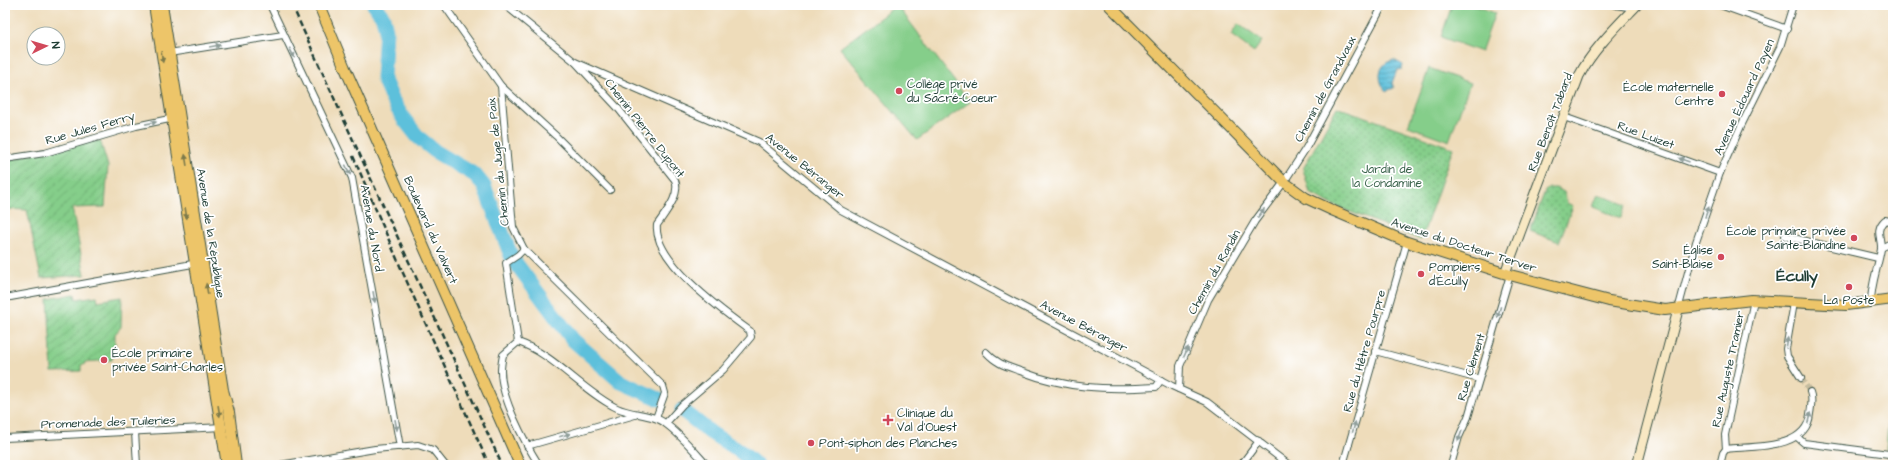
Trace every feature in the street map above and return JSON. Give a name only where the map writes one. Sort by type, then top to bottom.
[{"type":"main road","name":"Avenue de la République","points":[[154,5],[199,262],[227,465]]},
{"type":"main road","name":"Avenue de la République","points":[[162,5],[173,53],[175,118]]},
{"type":"main road","name":"Boulevard du Valvert","points":[[319,5],[345,68],[520,465]]},
{"type":"main road","name":"Avenue du Docteur Terver","points":[[1109,5],[1284,182],[1306,198],[1407,242],[1508,274],[1609,301],[1665,310],[1678,310],[1754,300],[1846,305],[1893,299]]},
{"type":"main road","name":"Rue Benoît Tabard","points":[[1508,274],[1509,262],[1579,76],[1585,65],[1636,6]]},
{"type":"main road","points":[[1637,465],[1678,310]]},
{"type":"main road","name":"Avenue de la République","points":[[222,427],[236,465]]},
{"type":"street","name":"Avenue du Nord","points":[[270,5],[352,178],[400,447]]},
{"type":"street","name":"Chemin du Juge de Paix","points":[[444,5],[501,86],[513,227],[524,249],[663,386],[665,393],[656,418]]},
{"type":"street","name":"Avenue Béranger","points":[[505,5],[575,62],[759,142],[841,210],[1179,389]]},
{"type":"street","name":"Chemin de Grandvaux","points":[[1284,182],[1306,148],[1383,5]]},
{"type":"street","points":[[1720,5],[1787,29]]},
{"type":"street","name":"Avenue Édouard Payen","points":[[1678,310],[1696,242],[1720,173],[1744,119],[1780,47],[1787,29],[1793,5]]},
{"type":"street","points":[[1617,6],[1636,6]]},
{"type":"street","points":[[1617,6],[1626,17]]},
{"type":"street","points":[[173,53],[283,35]]},
{"type":"street","name":"Chemin Pierre Dupont","points":[[575,62],[617,107],[675,180],[678,186],[676,193],[657,225],[657,230],[667,254],[687,279],[711,301],[750,331],[751,337],[723,370],[682,405],[668,421]]},
{"type":"street","points":[[501,86],[556,136],[610,190]]},
{"type":"street","name":"Rue Luizet","points":[[1564,117],[1720,173]]},
{"type":"street","name":"Rue Jules Ferry","points":[[5,159],[45,153],[136,126],[175,118]]},
{"type":"street","name":"Chemin du Randin","points":[[1179,389],[1180,366],[1208,300],[1255,221],[1284,182]]},
{"type":"street","points":[[1870,302],[1881,248],[1878,235],[1882,223],[1885,220],[1893,222]]},
{"type":"street","points":[[1785,236],[1878,258]]},
{"type":"street","points":[[1881,248],[1891,243],[1893,239]]},
{"type":"street","name":"Rue du Hêtre Pourpre","points":[[1344,465],[1407,242]]},
{"type":"street","points":[[518,342],[506,263],[524,249]]},
{"type":"street","points":[[5,298],[199,262]]},
{"type":"street","name":"Rue Clément","points":[[1451,465],[1459,437],[1468,417],[1508,274]]},
{"type":"street","name":"Rue Auguste Tramier","points":[[1720,465],[1723,453],[1726,449],[1725,435],[1754,300]]},
{"type":"street","points":[[1794,303],[1786,349],[1787,356],[1801,378]]},
{"type":"street","points":[[518,342],[531,347],[603,400],[617,408],[635,415],[668,421],[707,465]]},
{"type":"street","points":[[518,342],[502,355],[501,371],[508,404],[527,446],[539,465]]},
{"type":"street","points":[[986,352],[995,362],[1035,377],[1070,386],[1101,389],[1156,387],[1161,380]]},
{"type":"street","points":[[1375,352],[1479,379]]},
{"type":"street","points":[[1179,389],[1207,402],[1289,465]]},
{"type":"street","points":[[1726,449],[1776,444],[1795,438],[1809,423],[1812,397],[1810,392]]},
{"type":"street","points":[[527,446],[635,415]]},
{"type":"street","name":"Promenade des Tuileries","points":[[5,438],[222,427]]},
{"type":"street","points":[[135,432],[136,465]]},
{"type":"street","points":[[1795,438],[1804,443],[1889,454],[1893,459]]},
{"type":"street","points":[[1242,465],[1258,441]]},
{"type":"street","points":[[280,465],[375,449],[409,445],[425,446],[433,450],[445,465]]},
{"type":"green space","points":[[897,5],[970,102],[917,140],[840,48]]},
{"type":"green space","points":[[1452,5],[1473,5],[1495,13],[1481,52],[1441,37]]},
{"type":"green space","points":[[1238,24],[1262,41],[1254,52],[1231,35]]},
{"type":"green space","points":[[1429,68],[1470,83],[1449,141],[1408,126]]},
{"type":"green space","name":"Jardin de la Condamine","points":[[1337,107],[1453,148],[1421,240],[1333,205],[1310,193],[1303,169]]},
{"type":"green space","points":[[100,140],[108,166],[105,207],[72,208],[85,275],[41,278],[27,210],[5,209],[5,161],[45,150]]},
{"type":"green space","points":[[1549,188],[1556,188],[1564,192],[1567,203],[1573,206],[1559,242],[1530,231],[1545,191]]},
{"type":"green space","points":[[1598,194],[1626,205],[1621,218],[1593,207]]},
{"type":"green space","points":[[75,294],[76,299],[97,296],[98,301],[122,297],[121,327],[115,334],[115,355],[112,355],[112,360],[85,362],[84,365],[81,365],[81,371],[52,372],[48,299]]},
{"type":"green space","points":[[1893,357],[1893,454],[1889,449],[1886,449]]},
{"type":"water","points":[[1394,60],[1403,65],[1402,69],[1397,70],[1392,83],[1394,88],[1386,91],[1381,82],[1380,73],[1384,65]]},
{"type":"waterway","points":[[374,5],[383,17],[386,30],[383,78],[393,101],[403,118],[418,137],[436,152],[475,175],[484,186],[512,258],[573,340],[621,382],[659,399]]},
{"type":"waterway","points":[[682,410],[711,433],[741,452],[756,465]]},
{"type":"tunnel","points":[[1801,378],[1810,392]]},
{"type":"railway","points":[[292,5],[502,465]]},
{"type":"railway","points":[[353,156],[403,273],[489,465]]},
{"type":"place","name":"Collège privé du Sacré-Coeur","points":[[899,91]]},
{"type":"place","name":"École maternelle Centre","points":[[1722,94]]},
{"type":"place","name":"École primaire privée Sainte-Blandine","points":[[1854,238]]},
{"type":"place","name":"Église Saint-Blaise","points":[[1721,257]]},
{"type":"place","name":"Pompiers d'Écully","points":[[1421,274]]},
{"type":"place","name":"La Poste","points":[[1849,287]]},
{"type":"place","name":"École primaire privée Saint-Charles","points":[[104,360]]},
{"type":"place","name":"Clinique du Val d'Ouest","points":[[888,420]]},
{"type":"place","name":"Pont-siphon des Planches","points":[[811,443]]},
{"type":"district","name":"Écully","points":[[1797,275]]}]
